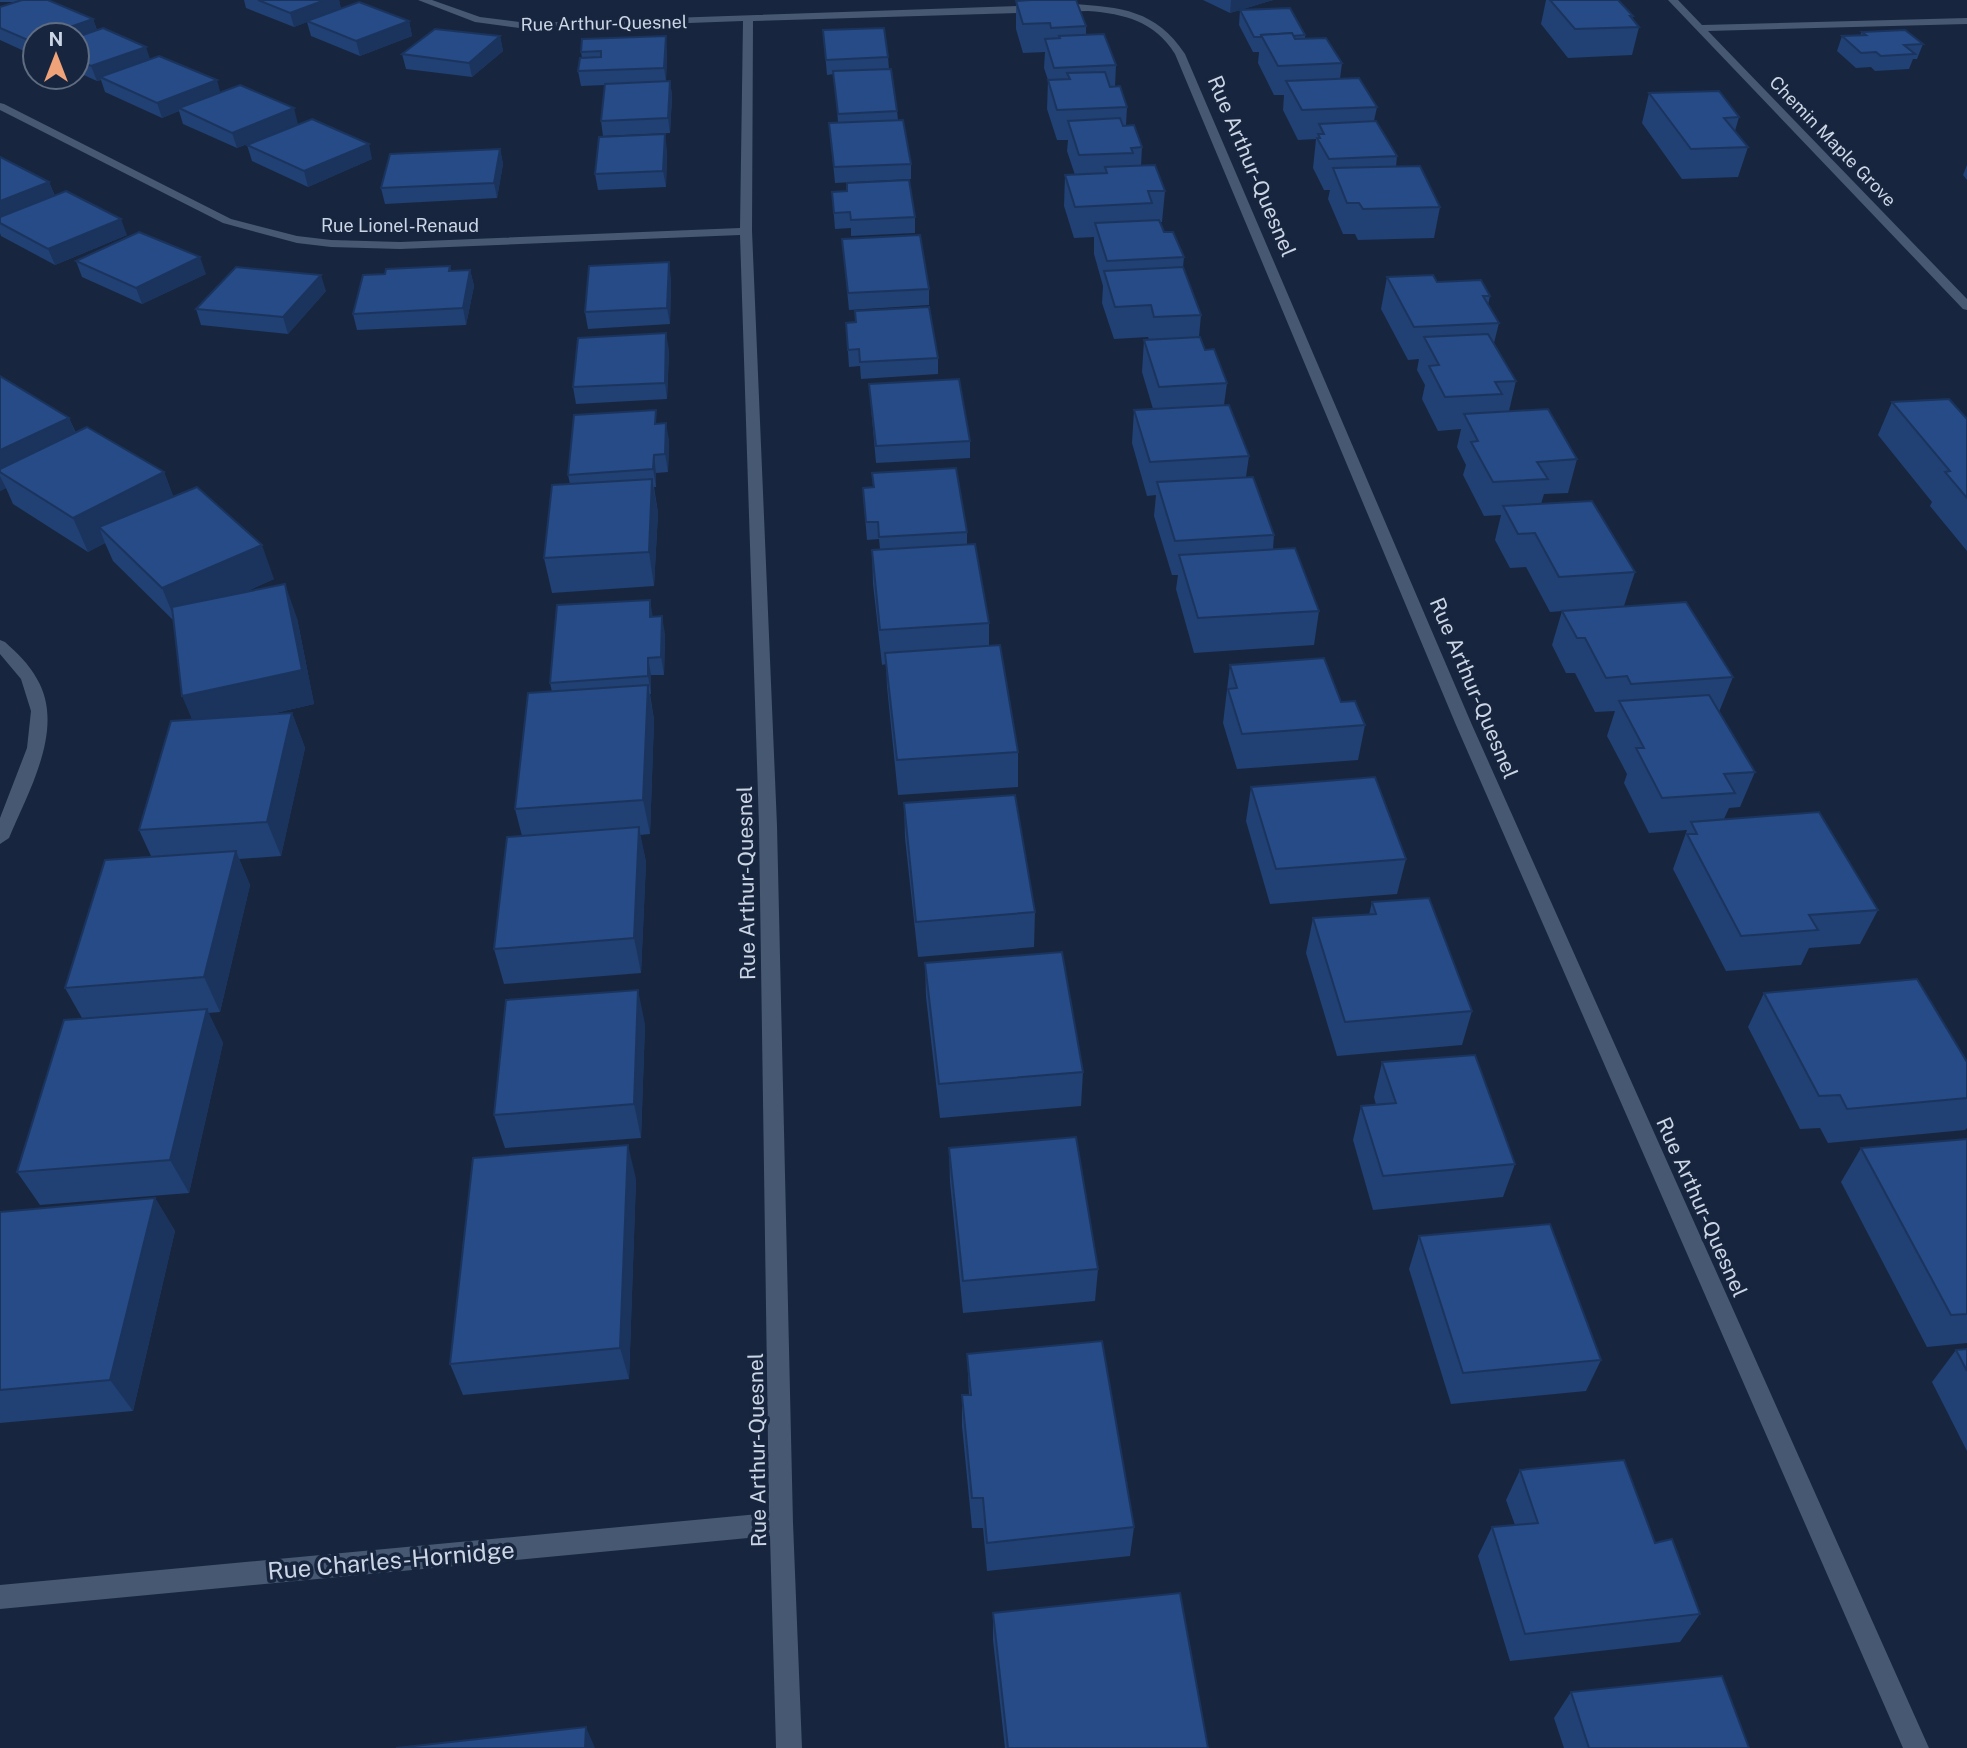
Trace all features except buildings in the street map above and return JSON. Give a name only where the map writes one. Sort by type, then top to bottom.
[{"type":"street","name":"Rue Arthur-Quesnel","points":[[423,0],[478,20],[556,27],[748,18],[1098,8],[1144,19],[1160,26],[1172,37],[1464,725],[1916,1748]]},
{"type":"street","name":"Chemin Maple Grove","points":[[1673,0],[1967,306]]},
{"type":"street","name":"Rue Arthur-Quesnel","points":[[748,18],[746,231],[768,826],[781,1524],[789,1748]]},
{"type":"street","points":[[1700,28],[1967,21]]},
{"type":"street","name":"Rue Lionel-Renaud","points":[[0,106],[227,221],[253,230],[311,243],[396,246],[746,231]]},
{"type":"street","points":[[0,645],[21,666],[35,690],[40,719],[30,762],[0,838]]},
{"type":"street","name":"Rue Charles-Hornidge","points":[[0,1597],[781,1524]]}]
